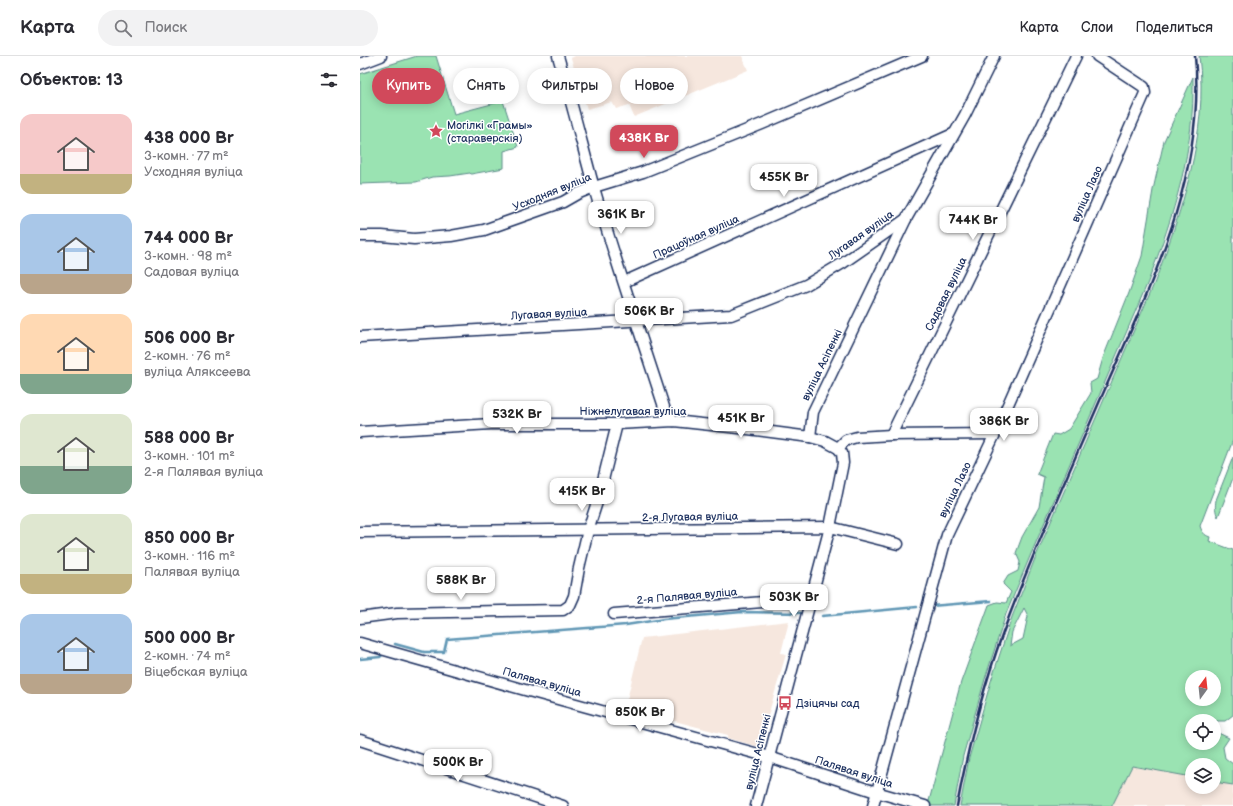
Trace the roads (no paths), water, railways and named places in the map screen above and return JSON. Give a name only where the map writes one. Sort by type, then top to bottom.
[{"type":"street","points":[[360,64],[381,56]]},
{"type":"street","points":[[558,56],[570,95],[594,188],[636,321],[665,410],[674,421]]},
{"type":"street","name":"Усходняя вуліца","points":[[360,236],[382,236],[414,239],[450,236],[484,230],[563,202],[577,194],[643,172],[762,124],[922,56]]},
{"type":"street","name":"вуліца Асіпенкі","points":[[810,438],[813,412],[906,219],[965,115],[994,56]]},
{"type":"street","name":"Садовая вуліца","points":[[891,435],[1076,56]]},
{"type":"street","name":"вуліца Лазо","points":[[873,806],[947,535],[995,434],[1145,93],[1144,88],[1097,56]]},
{"type":"street","name":"Працоўная вуліца","points":[[624,282],[953,134]]},
{"type":"street","name":"Лугавая вуліца","points":[[360,337],[731,315],[806,285],[842,264],[906,219]]},
{"type":"street","name":"Ніжнелугавая вуліца","points":[[360,432],[491,424],[617,424],[674,421],[748,429],[810,438]]},
{"type":"street","points":[[360,618],[397,613],[563,610],[570,605],[574,596],[588,530],[599,496],[617,424]]},
{"type":"street","points":[[810,438],[825,442],[838,448],[846,440],[857,437],[891,435],[995,434]]},
{"type":"street","name":"вуліца Асіпенкі","points":[[756,806],[830,527],[843,463],[842,453],[838,448]]},
{"type":"street","name":"2-я Лугавая вуліца","points":[[360,532],[830,527],[898,544]]},
{"type":"street","name":"2-я Палявая вуліца","points":[[614,614],[775,601],[810,600]]},
{"type":"street","name":"Палявая вуліца","points":[[360,643],[769,757],[876,792],[925,806]]},
{"type":"street","points":[[360,740],[563,806]]},
{"type":"waterway","points":[[931,606],[991,601]]},
{"type":"waterway","points":[[822,616],[917,607]]},
{"type":"waterway","points":[[395,644],[424,652],[444,652],[447,639],[626,625],[664,619],[742,612],[804,613]]},
{"type":"waterway","points":[[360,659],[380,657],[384,653]]},
{"type":"railway","points":[[957,806],[979,709],[1001,637],[1030,563],[1133,327],[1168,239],[1181,194],[1191,149],[1196,103],[1195,56]]},
{"type":"place","name":"Могілкі «Грамы» (стараверскія)","points":[[436,131]]},
{"type":"place","name":"Дзіцячы сад","points":[[785,703]]}]
